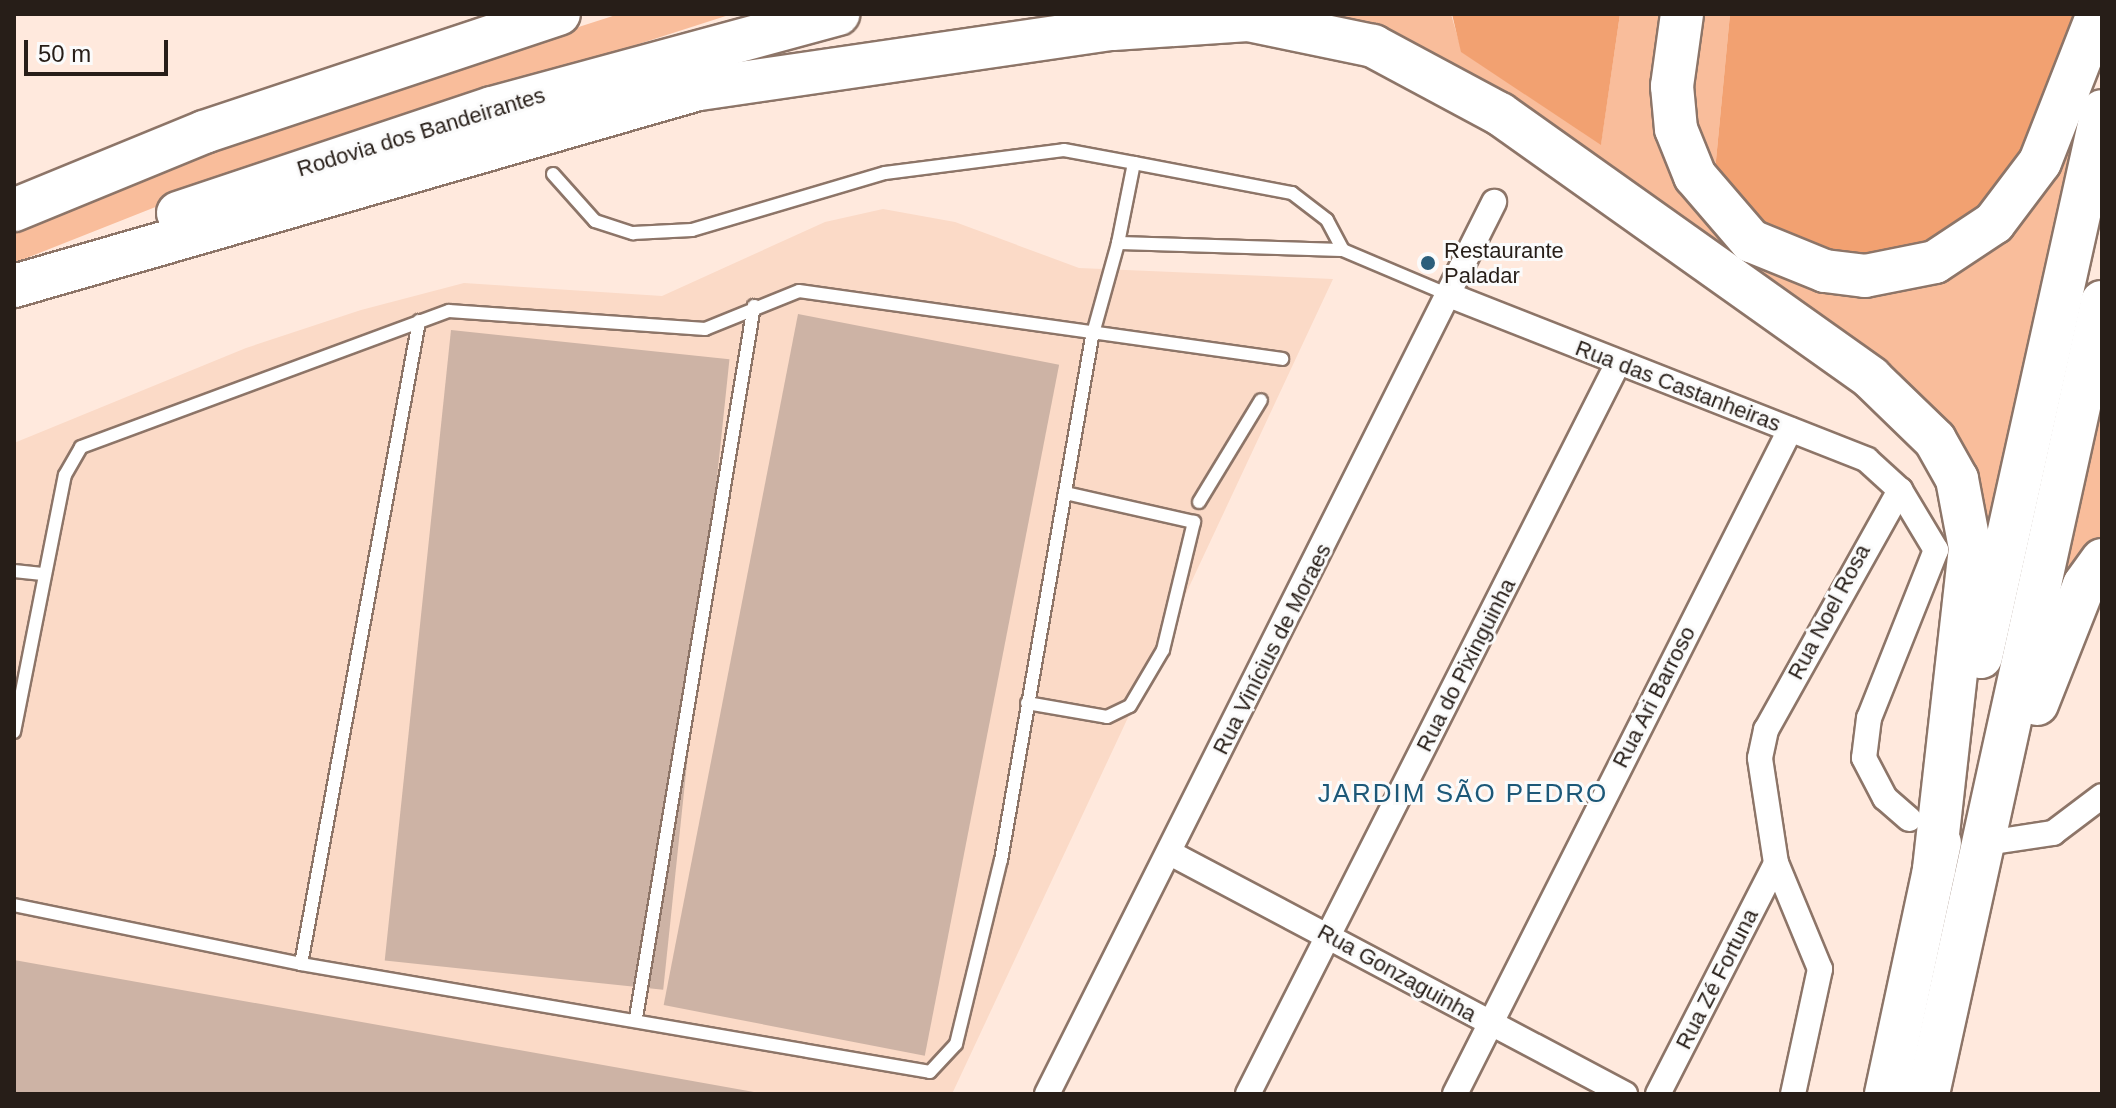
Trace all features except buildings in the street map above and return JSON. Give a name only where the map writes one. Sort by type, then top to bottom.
[{"type":"highway","points":[[14,210],[204,132],[559,14]]},
{"type":"highway","name":"Rodovia dos Bandeirantes","points":[[14,283],[252,185],[492,108],[838,14]]},
{"type":"highway","points":[[14,283],[686,91],[1029,14]]},
{"type":"highway","points":[[1682,14],[1672,86],[1676,129],[1695,176],[1751,241],[1825,271],[1865,276],[1935,262],[1994,223],[2040,162],[2098,14]]},
{"type":"highway","points":[[686,91],[1113,29],[1248,20],[1373,46],[1500,114],[1871,378],[1910,409],[1942,453],[1969,516],[1970,548],[1934,871]]},
{"type":"highway","points":[[1886,1094],[2102,111]]},
{"type":"highway","points":[[1928,1094],[1990,850],[2102,302]]},
{"type":"highway","points":[[1990,850],[2059,643],[2102,560]]},
{"type":"street","name":"Rua Vinícius de Moraes","points":[[1047,1094],[1494,202]]},
{"type":"street","name":"Rua das Castanheiras","points":[[1449,295],[1867,460],[1900,490]]},
{"type":"street","name":"Rua do Pixinguinha","points":[[1248,1094],[1618,363]]},
{"type":"street","name":"Rua Ari Barroso","points":[[1455,1094],[1790,430]]},
{"type":"street","points":[[1900,490],[1936,550],[1869,718],[1864,758],[1885,798],[1909,819]]},
{"type":"street","name":"Rua Noel Rosa","points":[[1793,1094],[1820,969],[1776,863],[1760,787],[1766,730],[1900,490]]},
{"type":"street","points":[[1990,850],[2053,833],[2102,796]]},
{"type":"street","name":"Rua Gonzaguinha","points":[[1170,853],[1625,1094]]},
{"type":"street","name":"Rua Zé Fortuna","points":[[1658,1094],[1776,863]]},
{"type":"lane","points":[[553,174],[595,221],[633,233],[692,230],[885,173],[1064,150],[1292,193],[1327,220],[1343,250]]},
{"type":"lane","points":[[14,905],[301,964],[636,1018],[930,1072],[956,1044],[1001,860],[1092,337],[1118,243],[1134,163]]},
{"type":"lane","points":[[1118,243],[1343,250],[1449,295]]},
{"type":"lane","points":[[14,732],[65,475],[81,447],[449,311],[705,329],[754,306],[799,291],[1092,337],[1282,359]]},
{"type":"lane","points":[[636,1018],[754,306]]},
{"type":"lane","points":[[301,964],[419,321]]},
{"type":"lane","points":[[1199,502],[1261,400]]},
{"type":"lane","points":[[1027,703],[1107,717],[1130,706],[1163,650],[1194,522],[1065,493]]},
{"type":"lane","points":[[14,571],[45,574]]},
{"type":"shaded area","points":[[619,14],[732,14],[259,166],[14,263],[14,226],[247,134]]},
{"type":"shaded area","points":[[1298,14],[1451,14],[1462,52],[1601,144],[1620,14],[1671,14],[1683,177],[2091,63],[1984,538],[1863,359]]},
{"type":"shaded area","points":[[1452,14],[1620,14],[1601,145],[1461,52]]},
{"type":"shaded area","points":[[1693,14],[1730,14],[1714,181],[1687,127]]},
{"type":"shaded area","points":[[1730,14],[2083,14],[2022,168],[1958,234],[1890,260],[1784,244],[1714,181]]},
{"type":"shaded area","points":[[883,209],[955,222],[1079,268],[1333,279],[952,1094],[14,1094],[14,443],[246,348],[361,310],[464,283],[662,296],[825,222]]},
{"type":"shaded area","points":[[2102,341],[2102,534],[2049,615]]},
{"type":"place","name":"Restaurante Paladar","points":[[1428,263]]},
{"type":"district","name":"JARDIM SÃO PEDRO","points":[[1463,794]]}]
